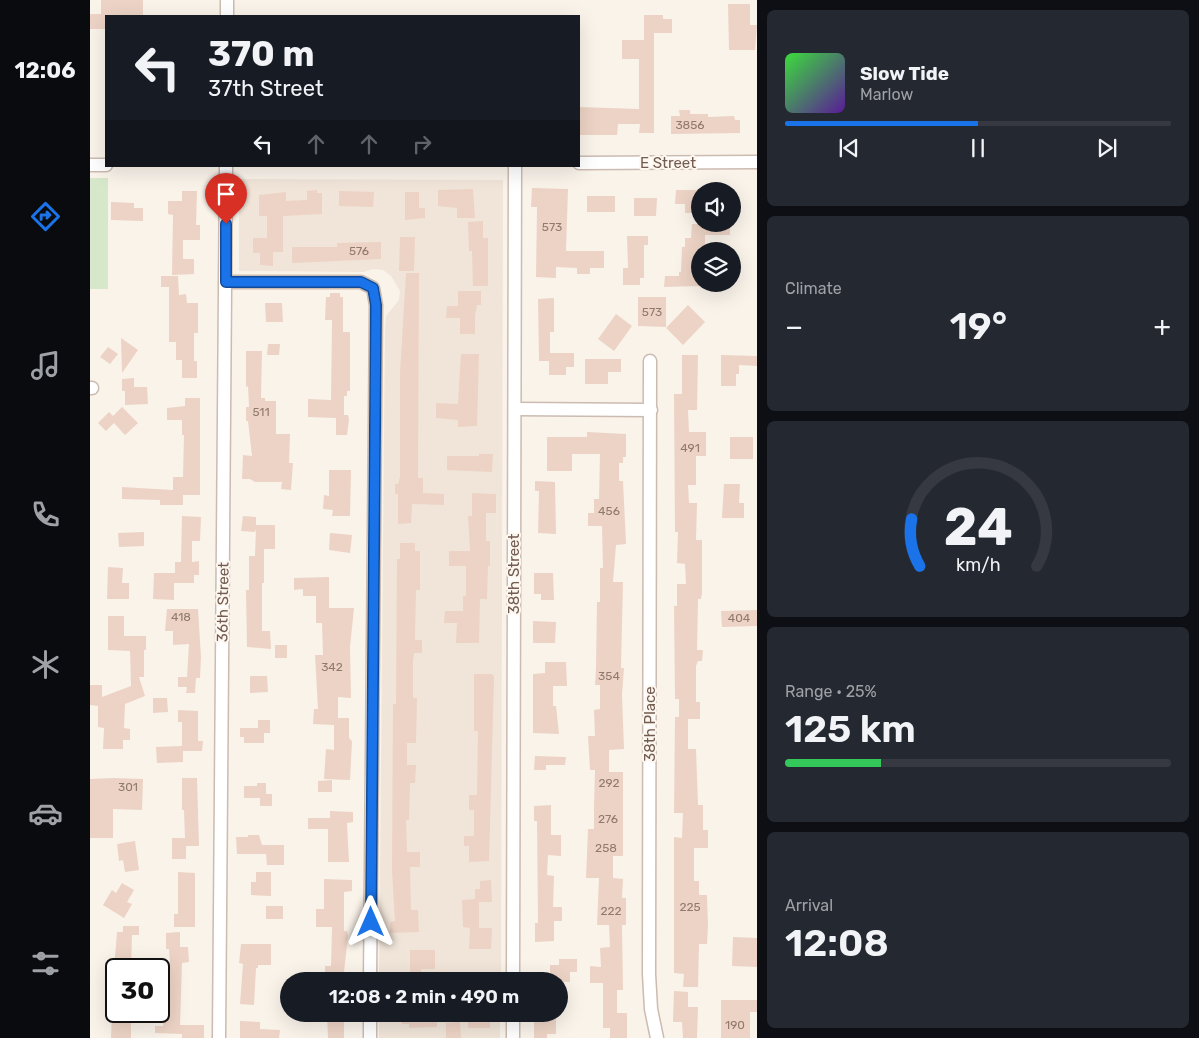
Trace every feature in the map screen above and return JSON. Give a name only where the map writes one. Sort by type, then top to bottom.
[{"type":"street","points":[[227,0],[227,15]]},
{"type":"street","name":"E Street","points":[[580,163],[756,162]]},
{"type":"street","points":[[90,165],[105,165]]},
{"type":"street","name":"36th Street","points":[[219,1038],[226,167]]},
{"type":"street","name":"38th Street","points":[[513,972],[514,167]]},
{"type":"street","points":[[226,282],[361,282],[373,288],[376,314],[370,972]]},
{"type":"street","name":"38th Place","points":[[650,361],[649,974],[651,1009],[657,1038]]},
{"type":"street","points":[[515,409],[651,410]]},
{"type":"street","points":[[370,1022],[370,1038]]},
{"type":"street","points":[[512,1038],[513,1022]]},
{"type":"shaded area","points":[[239,179],[503,180],[501,972],[379,972],[385,329],[386,316],[399,300],[400,291],[391,276],[383,270],[373,269],[364,272],[239,271]]},
{"type":"shaded area","points":[[379,1022],[500,1022],[500,1038],[379,1038]]},
{"type":"green space","points":[[90,178],[108,178],[108,289],[90,289]]},
{"type":"building","points":[[101,0],[143,0],[143,15],[105,15],[105,29],[90,29],[90,14],[101,14]]},
{"type":"building","points":[[728,4],[750,4],[750,25],[757,25],[755,50],[729,50]]},
{"type":"building","points":[[644,15],[663,15],[663,19],[672,19],[672,33],[654,33],[654,133],[639,133],[640,124],[618,124],[617,135],[580,135],[580,107],[639,109],[639,59],[622,59],[622,40],[644,40]]},
{"type":"building","points":[[679,110],[690,110],[690,114],[708,114],[708,117],[734,116],[735,120],[740,120],[740,133],[671,134],[671,116],[680,116]]},
{"type":"building","points":[[532,188],[568,189],[566,251],[604,251],[604,268],[590,268],[590,274],[577,274],[577,268],[556,267],[556,278],[536,277],[537,207],[531,207]]},
{"type":"building","points":[[473,189],[475,218],[457,218],[457,208],[438,206],[438,190]]},
{"type":"building","points":[[317,190],[317,193],[322,193],[322,214],[283,216],[283,252],[273,252],[273,266],[260,265],[260,253],[253,253],[253,238],[267,238],[267,216],[259,216],[259,195],[286,192],[286,201],[307,200],[307,191]]},
{"type":"building","points":[[676,190],[691,190],[691,213],[685,213],[685,204],[675,204]]},
{"type":"building","points":[[182,191],[197,191],[196,225],[200,225],[200,240],[183,240],[183,259],[194,259],[194,274],[172,275],[173,215],[168,214],[168,201],[182,201]]},
{"type":"building","points":[[339,191],[374,192],[373,207],[339,206]]},
{"type":"building","points":[[405,192],[419,192],[419,208],[425,208],[425,218],[405,220]]},
{"type":"building","points":[[587,196],[615,196],[615,212],[587,212]]},
{"type":"building","points":[[634,198],[657,198],[656,216],[634,216]]},
{"type":"building","points":[[111,202],[134,203],[134,208],[143,208],[143,221],[111,220]]},
{"type":"building","points":[[483,221],[483,238],[488,238],[488,286],[473,286],[472,251],[469,251],[468,222]]},
{"type":"building","points":[[691,232],[730,232],[730,235],[705,235],[705,242],[691,242],[691,286],[664,287],[665,276],[679,276],[679,272],[681,272],[682,247],[685,247],[685,238],[691,238]]},
{"type":"building","points":[[627,236],[648,236],[648,245],[644,245],[644,278],[640,278],[640,285],[623,285],[623,268],[628,268]]},
{"type":"building","points":[[400,237],[415,237],[414,271],[399,271]]},
{"type":"building","points":[[381,242],[381,259],[292,263],[292,247],[337,247],[337,243]]},
{"type":"building","points":[[406,273],[419,273],[418,478],[423,478],[423,493],[444,494],[444,505],[412,504],[411,523],[398,524],[398,494],[395,494],[395,484],[398,484],[400,477],[400,373]]},
{"type":"building","points":[[161,276],[178,276],[179,295],[186,294],[187,303],[198,303],[198,333],[194,333],[194,361],[197,361],[197,378],[182,378],[182,360],[176,360],[176,342],[169,342],[169,287],[161,287]]},
{"type":"building","points":[[458,291],[481,291],[481,305],[477,305],[475,315],[475,334],[460,334],[460,318],[446,318],[447,306],[458,306]]},
{"type":"building","points":[[330,293],[340,293],[340,297],[343,297],[343,332],[350,332],[350,391],[347,391],[347,396],[344,396],[344,415],[348,415],[349,419],[347,435],[336,435],[336,418],[308,417],[308,399],[331,400],[332,320],[325,320],[326,297],[330,297]]},
{"type":"building","points":[[638,297],[666,297],[666,327],[638,326]]},
{"type":"building","points":[[554,298],[554,332],[550,332],[550,353],[574,353],[574,367],[566,367],[566,375],[549,375],[549,361],[539,361],[538,299]]},
{"type":"building","points":[[265,303],[282,303],[283,322],[266,322]]},
{"type":"building","points":[[688,305],[705,322],[683,345],[666,328]]},
{"type":"building","points":[[616,314],[632,326],[614,351],[598,339]]},
{"type":"building","points":[[121,338],[138,350],[122,373]]},
{"type":"building","points":[[268,344],[280,344],[279,355],[267,355]]},
{"type":"building","points":[[108,347],[118,354],[110,364],[100,357]]},
{"type":"building","points":[[246,351],[262,351],[261,398],[265,398],[265,401],[276,401],[276,434],[290,434],[289,463],[293,463],[291,490],[281,489],[282,482],[255,482],[250,479],[242,479],[243,455],[252,456],[248,421],[246,421],[246,407],[249,407],[248,386],[246,387]]},
{"type":"building","points":[[461,354],[479,354],[477,426],[458,427],[458,420],[436,418],[436,403],[458,404]]},
{"type":"building","points":[[682,355],[698,355],[697,410],[688,410],[689,432],[706,432],[706,456],[696,456],[696,485],[688,485],[689,503],[697,503],[696,540],[702,540],[702,593],[701,599],[698,599],[697,650],[703,650],[702,661],[698,661],[696,666],[696,702],[700,702],[700,719],[688,719],[688,749],[696,749],[698,805],[703,805],[703,830],[708,830],[708,848],[694,848],[694,881],[699,881],[699,895],[707,895],[708,926],[707,944],[699,944],[698,987],[683,987],[684,974],[674,973],[674,837],[682,838],[683,813],[674,813],[675,717],[679,717],[679,699],[675,699],[674,606],[677,606],[677,584],[686,584],[685,564],[677,563],[678,532],[675,532],[674,394],[682,394]]},
{"type":"building","points":[[721,355],[757,356],[757,366],[739,365],[739,374],[736,374],[736,386],[721,386]]},
{"type":"building","points":[[585,359],[621,359],[621,372],[608,372],[608,384],[585,384]]},
{"type":"building","points":[[134,378],[134,387],[147,387],[148,404],[125,405],[125,391],[122,391],[122,379]]},
{"type":"building","points":[[185,398],[200,398],[200,495],[183,495],[183,505],[160,505],[160,500],[122,499],[122,487],[173,490],[173,477],[183,477],[184,435],[182,435],[182,420],[167,420],[167,408],[185,406]]},
{"type":"building","points":[[122,407],[138,423],[125,435],[114,423],[106,431],[98,423],[109,412],[113,416]]},
{"type":"building","points":[[587,432],[626,434],[626,457],[623,457],[623,463],[619,463],[619,481],[623,481],[626,544],[616,545],[613,582],[623,582],[621,668],[624,668],[622,695],[624,749],[609,750],[609,772],[623,772],[623,856],[613,856],[613,878],[623,879],[622,898],[626,898],[626,925],[622,925],[623,990],[617,990],[617,1013],[627,1013],[627,1038],[610,1038],[610,1028],[603,1028],[603,983],[590,983],[590,966],[601,967],[600,948],[610,947],[609,925],[597,925],[599,878],[586,878],[588,829],[594,829],[595,770],[590,770],[588,736],[595,736],[594,710],[600,709],[600,685],[595,685],[597,602],[600,602],[600,568],[603,568],[602,526],[588,526],[588,513],[594,513],[594,499],[599,499],[600,454],[572,454],[572,471],[547,471],[547,437],[587,437]]},
{"type":"building","points":[[730,437],[753,437],[753,459],[730,459]]},
{"type":"building","points":[[479,454],[493,454],[492,472],[447,470],[447,456],[479,456]]},
{"type":"building","points":[[329,470],[351,470],[350,516],[332,516],[333,510],[323,509],[324,495],[329,496]]},
{"type":"building","points":[[535,481],[555,482],[556,534],[538,533],[539,491],[535,491]]},
{"type":"building","points":[[724,484],[740,484],[739,503],[744,503],[744,518],[722,518]]},
{"type":"building","points":[[472,493],[496,494],[496,513],[486,513],[486,541],[490,541],[487,599],[480,599],[479,643],[456,643],[457,623],[444,623],[445,611],[463,611],[463,596],[466,596],[466,566],[449,566],[449,551],[470,551],[468,516],[472,516]]},
{"type":"building","points":[[182,516],[201,517],[200,541],[192,541],[192,562],[199,561],[199,575],[194,575],[194,583],[174,583],[174,600],[153,599],[154,573],[175,573],[175,562],[181,562]]},
{"type":"building","points":[[243,516],[256,517],[256,525],[275,525],[275,549],[264,549],[264,583],[262,583],[262,631],[270,631],[271,649],[247,647],[246,590],[249,590],[249,556],[255,556],[256,529],[255,532],[241,531]]},
{"type":"building","points":[[144,532],[144,546],[119,547],[118,533]]},
{"type":"building","points":[[330,533],[352,535],[350,553],[329,550]]},
{"type":"building","points":[[400,543],[415,543],[415,551],[420,551],[420,590],[416,590],[415,640],[422,640],[422,653],[414,653],[413,661],[413,698],[417,698],[416,743],[407,743],[407,765],[416,765],[415,783],[410,783],[409,820],[406,820],[407,852],[420,852],[420,867],[410,867],[411,910],[418,910],[419,932],[390,933],[390,922],[395,921],[392,871],[393,704],[396,704],[397,559],[400,559]]},
{"type":"building","points":[[108,567],[123,568],[122,583],[129,583],[129,599],[107,599]]},
{"type":"building","points":[[534,573],[553,573],[554,600],[541,600],[541,594],[534,594]]},
{"type":"building","points":[[329,577],[329,608],[354,608],[350,647],[351,698],[338,697],[338,718],[349,718],[349,738],[352,741],[350,780],[324,779],[326,749],[334,750],[334,725],[313,724],[314,709],[318,709],[315,655],[323,655],[322,623],[316,623],[316,596],[303,596],[303,589],[294,590],[294,578]]},
{"type":"building","points":[[167,609],[198,609],[201,657],[200,678],[196,678],[195,693],[186,693],[187,687],[178,687],[178,677],[187,677],[189,644],[173,645],[173,631],[165,631]]},
{"type":"building","points":[[757,610],[757,626],[722,627],[721,611]]},
{"type":"building","points":[[108,616],[124,616],[124,636],[146,636],[144,677],[139,677],[145,696],[125,704],[124,728],[130,729],[130,740],[123,740],[123,749],[103,749],[104,728],[98,727],[98,706],[90,705],[90,685],[102,685],[102,697],[131,686],[130,651],[108,650]]},
{"type":"building","points":[[533,621],[556,622],[555,643],[533,643]]},
{"type":"building","points":[[275,645],[287,645],[287,658],[275,658]]},
{"type":"building","points":[[545,662],[566,662],[567,686],[553,686],[553,706],[556,706],[559,734],[533,733],[533,674],[545,673]]},
{"type":"building","points":[[474,674],[492,674],[494,677],[489,861],[469,862],[469,846],[464,846],[464,836],[474,836],[474,810],[469,810],[469,795],[477,795],[478,731],[474,731]]},
{"type":"building","points":[[250,676],[267,676],[268,692],[250,693]]},
{"type":"building","points":[[153,698],[167,698],[168,712],[153,713]]},
{"type":"building","points":[[178,710],[198,711],[198,741],[203,741],[202,751],[183,751],[183,762],[157,763],[156,747],[182,746],[182,722],[178,722]]},
{"type":"building","points":[[258,720],[270,720],[270,733],[264,733],[264,743],[244,743],[244,737],[240,737],[240,728],[258,728]]},
{"type":"building","points":[[535,756],[566,757],[565,765],[546,765],[546,770],[534,770]]},
{"type":"building","points":[[182,778],[197,778],[199,846],[186,846],[186,859],[172,859],[172,838],[185,838],[184,810],[182,810]]},
{"type":"building","points":[[90,779],[143,779],[142,810],[113,809],[113,838],[90,838]]},
{"type":"building","points":[[332,780],[332,792],[318,792],[318,781]]},
{"type":"building","points":[[257,783],[266,783],[266,794],[272,794],[272,806],[260,806],[260,798],[244,798],[244,786],[257,786]]},
{"type":"building","points":[[551,805],[551,835],[561,835],[561,856],[548,855],[547,875],[554,876],[553,907],[562,907],[562,921],[554,921],[554,941],[535,942],[535,923],[538,923],[537,821],[534,821],[534,806]]},
{"type":"building","points":[[330,811],[353,812],[353,822],[347,823],[349,862],[328,862],[328,829],[308,829],[308,818],[330,818]]},
{"type":"building","points":[[248,835],[259,835],[262,845],[284,845],[284,865],[267,865],[266,854],[237,854],[236,837],[248,837]]},
{"type":"building","points":[[135,841],[139,870],[125,872],[123,860],[119,861],[117,844]]},
{"type":"building","points":[[178,872],[195,873],[195,927],[174,927],[174,914],[178,914]]},
{"type":"building","points":[[256,872],[271,872],[271,896],[251,895],[251,882],[256,882]]},
{"type":"building","points":[[324,879],[352,880],[352,891],[344,892],[344,931],[347,931],[348,936],[344,972],[325,972],[325,966],[331,966],[332,927],[316,927],[316,909],[324,909]]},
{"type":"building","points":[[491,880],[492,902],[479,902],[479,928],[492,928],[491,949],[469,949],[470,928],[463,927],[462,900],[475,899],[475,889],[480,889],[480,881]]},
{"type":"building","points":[[122,883],[134,890],[127,902],[132,904],[124,918],[103,905],[112,890],[116,893]]},
{"type":"building","points":[[266,906],[283,906],[283,919],[266,919]]},
{"type":"building","points":[[123,926],[139,926],[139,935],[132,935],[131,958],[115,958],[117,932],[123,932]]},
{"type":"building","points":[[180,932],[180,947],[188,947],[189,962],[182,963],[180,1025],[204,1025],[204,1038],[182,1038],[182,1034],[155,1033],[155,1026],[163,1026],[163,1023],[170,1023],[170,958],[169,949],[166,949],[166,933]]},
{"type":"building","points":[[733,937],[757,938],[757,967],[732,966]]},
{"type":"building","points":[[241,944],[271,944],[271,965],[258,965],[258,968],[256,968],[254,1005],[240,1004],[243,964],[239,963]]},
{"type":"building","points":[[410,950],[435,950],[435,969],[421,969],[421,972],[410,972]]},
{"type":"building","points":[[559,959],[577,959],[577,972],[570,972],[570,982],[568,982],[568,972],[550,972],[550,965],[559,965]]},
{"type":"building","points":[[674,991],[688,992],[688,1007],[698,1007],[697,1038],[683,1038],[682,1022],[673,1022]]},
{"type":"building","points":[[721,1000],[757,1000],[757,1012],[750,1012],[750,1038],[721,1038]]},
{"type":"building","points":[[240,1021],[260,1022],[260,1029],[280,1030],[279,1038],[240,1038]]},
{"type":"building","points":[[327,1022],[344,1022],[344,1038],[328,1038]]},
{"type":"building","points":[[402,1022],[437,1022],[437,1027],[409,1028],[409,1024],[402,1024]]},
{"type":"building","points":[[460,1022],[461,1038],[446,1038],[446,1023]]},
{"type":"building","points":[[468,1022],[490,1022],[490,1028],[468,1028]]},
{"type":"building","points":[[534,1022],[556,1022],[556,1034],[547,1034],[547,1038],[534,1038]]},
{"type":"building","points":[[112,1023],[131,1023],[131,1038],[111,1038]]},
{"type":"route","points":[[226,224],[226,282],[361,282],[373,288],[376,305],[371,922]]}]
